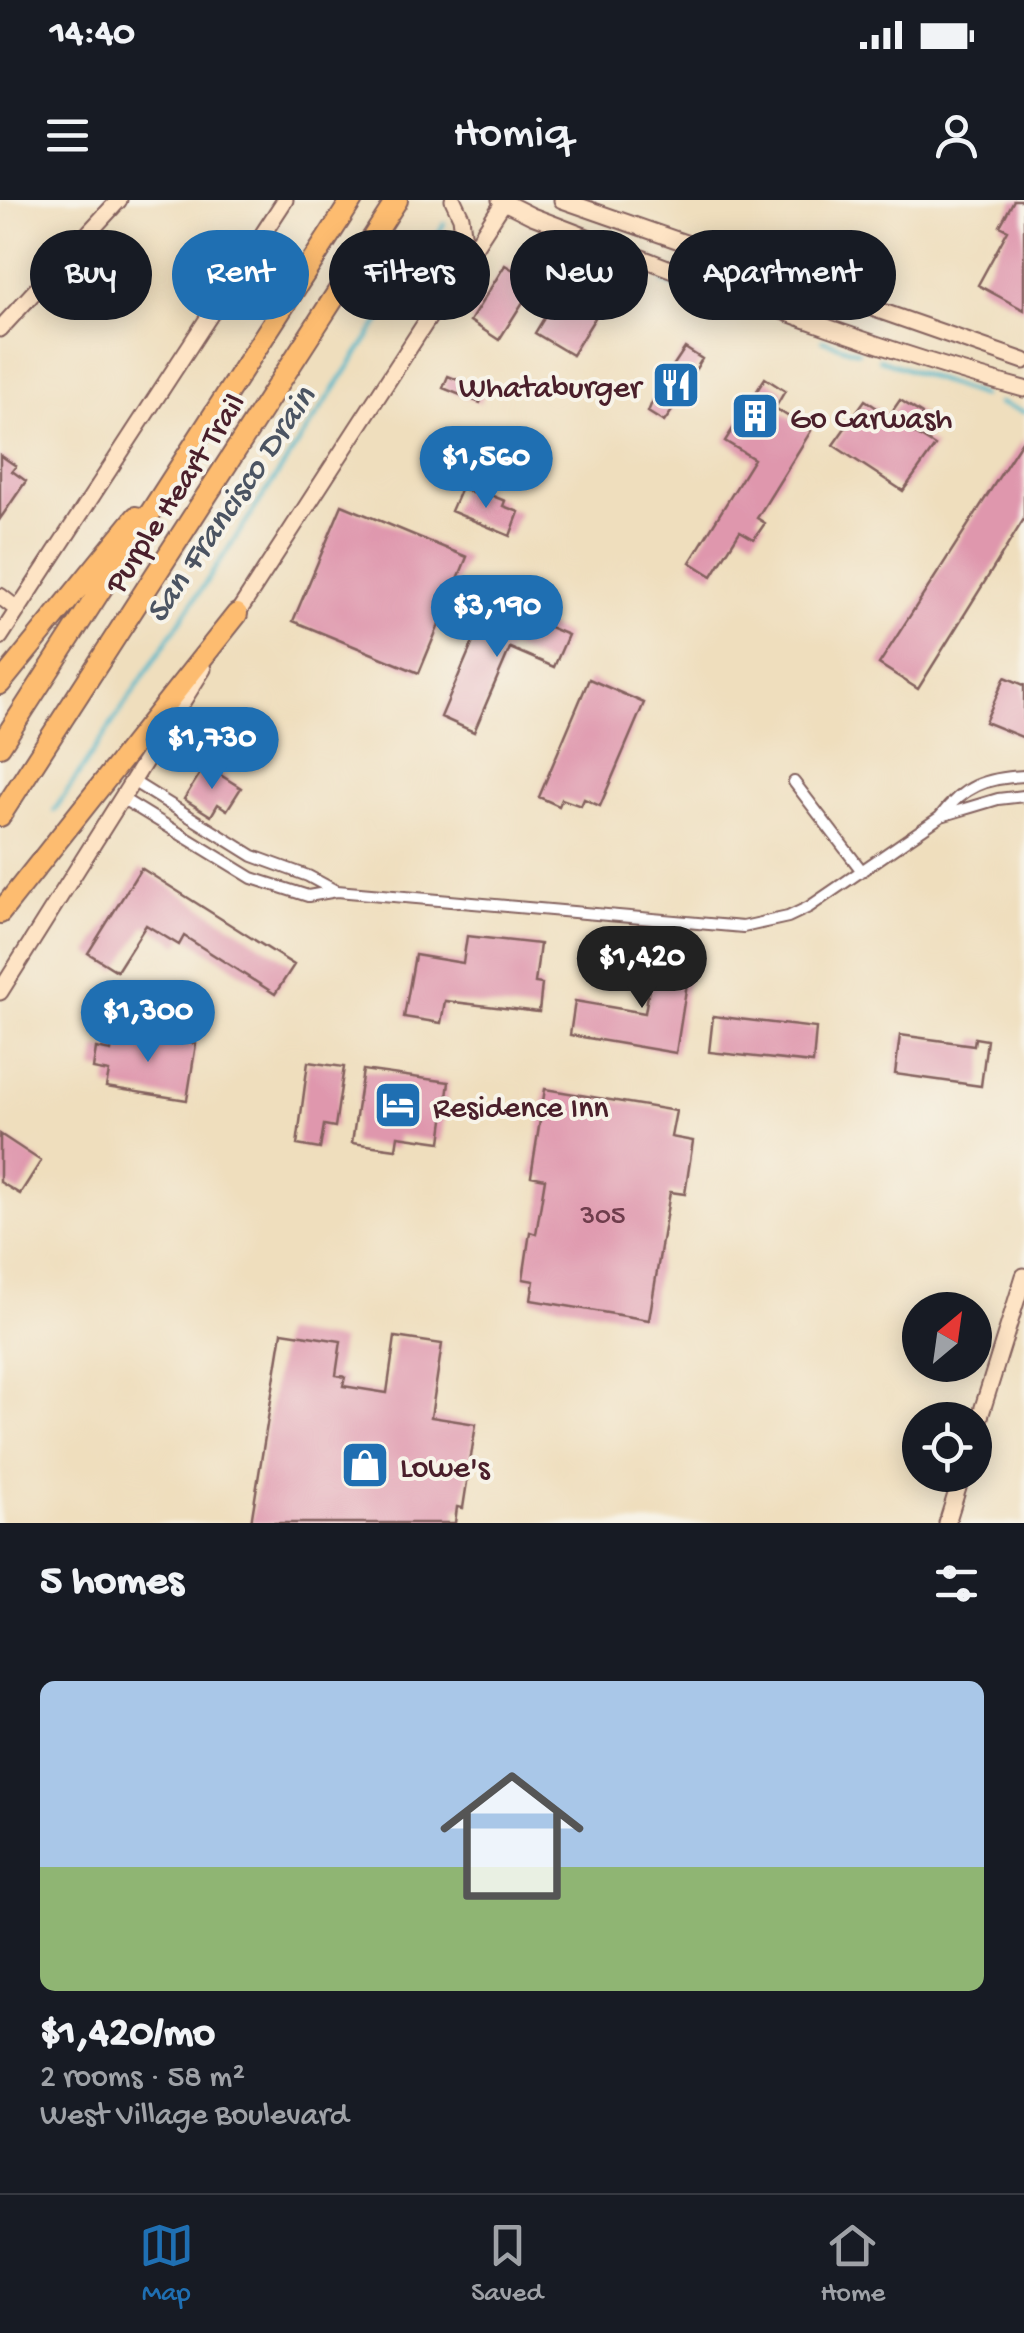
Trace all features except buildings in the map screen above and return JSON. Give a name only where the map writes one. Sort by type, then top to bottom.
[{"type":"highway","name":"Purple Heart Trail","points":[[0,746],[352,200]]},
{"type":"highway","name":"Purple Heart Trail","points":[[0,816],[397,200]]},
{"type":"highway","points":[[0,684],[203,434]]},
{"type":"highway","points":[[0,913],[236,614]]},
{"type":"main road","points":[[0,329],[120,200]]},
{"type":"main road","points":[[0,638],[287,200]]},
{"type":"main road","points":[[424,323],[463,232],[462,217],[453,200]]},
{"type":"main road","points":[[562,200],[668,239]]},
{"type":"main road","points":[[0,992],[236,614],[503,201],[668,267]]},
{"type":"main road","points":[[659,264],[668,256]]},
{"type":"main road","points":[[896,317],[1024,362]]},
{"type":"main road","points":[[815,320],[1024,389]]},
{"type":"main road","points":[[933,362],[943,334]]},
{"type":"main road","points":[[0,596],[18,610]]},
{"type":"main road","points":[[985,1402],[1024,1276]]},
{"type":"main road","points":[[947,1523],[957,1492]]},
{"type":"street","points":[[940,817],[956,796],[970,787],[1024,776]]},
{"type":"street","points":[[134,782],[253,856],[337,891]]},
{"type":"street","points":[[794,782],[862,871]]},
{"type":"street","points":[[123,799],[252,878],[308,896],[337,891],[743,927],[788,917],[940,817],[998,799],[1024,796]]},
{"type":"waterway","name":"San Francisco Drain","points":[[54,811],[444,224]]},
{"type":"waterway","points":[[663,282],[668,284]]},
{"type":"waterway","points":[[822,340],[858,352]]},
{"type":"waterway","points":[[879,359],[982,396]]},
{"type":"waterway","points":[[998,403],[1024,412]]},
{"type":"place","name":"Whataburger","points":[[676,385]]},
{"type":"place","name":"Go Carwash","points":[[755,416]]},
{"type":"place","name":"Residence Inn","points":[[398,1105]]},
{"type":"place","name":"Lowe's","points":[[365,1465]]}]
